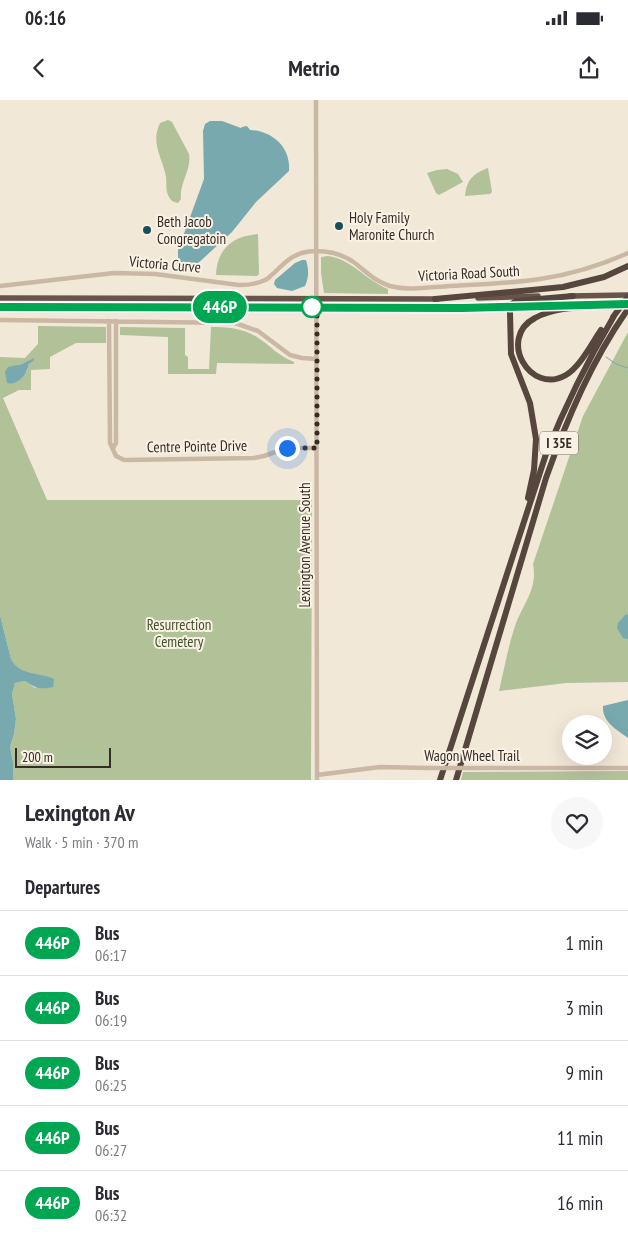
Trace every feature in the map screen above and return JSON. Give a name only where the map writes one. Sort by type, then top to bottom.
[{"type":"highway","points":[[435,299],[563,287],[604,277],[628,266]]},
{"type":"highway","points":[[521,531],[534,470],[536,439],[530,403],[511,354],[509,321],[511,307],[519,300],[573,296]]},
{"type":"highway","points":[[0,298],[435,299],[628,296]]},
{"type":"highway","name":"I 35E","points":[[440,780],[546,454],[564,410],[590,356],[628,296]]},
{"type":"highway","points":[[614,316],[603,327],[574,369],[566,376],[545,379],[536,376],[522,363],[518,344],[520,335],[524,327],[535,317],[556,310],[618,305]]},
{"type":"highway","points":[[0,307],[511,307],[628,305]]},
{"type":"highway","name":"I 35E","points":[[456,780],[556,450],[570,415],[609,336],[628,309]]},
{"type":"street","name":"Lexington Avenue South","points":[[316,100],[317,778]]},
{"type":"street","name":"Victoria Curve","points":[[0,286],[114,273],[155,274],[250,285],[266,280],[295,255],[306,251],[316,251]]},
{"type":"street","name":"Victoria Road South","points":[[316,251],[333,253],[351,260],[376,280],[397,288],[531,282],[592,268],[628,253]]},
{"type":"street","points":[[0,320],[235,323],[258,331],[290,355],[317,359]]},
{"type":"street","points":[[109,321],[110,443],[113,448],[116,444],[116,321]]},
{"type":"street","name":"Centre Pointe Drive","points":[[113,448],[116,456],[124,460],[254,458],[287,448],[317,448]]},
{"type":"street","name":"Wagon Wheel Trail","points":[[317,778],[380,767],[628,768]]},
{"type":"green space","points":[[168,120],[172,122],[189,154],[189,165],[182,187],[181,199],[178,203],[172,200],[168,194],[166,177],[156,138],[160,123]]},
{"type":"green space","points":[[488,168],[492,192],[490,194],[465,196],[469,181],[478,173]]},
{"type":"green space","points":[[447,169],[458,174],[463,182],[439,195],[436,193],[427,173]]},
{"type":"green space","points":[[258,234],[259,274],[257,276],[216,275],[219,258],[228,246],[241,238]]},
{"type":"green space","points":[[328,256],[351,265],[388,289],[388,294],[324,293],[321,257]]},
{"type":"green space","name":"Resurrection Cemetery","points":[[38,326],[106,327],[106,343],[76,343],[50,357],[50,369],[31,370],[31,390],[19,390],[3,398],[47,500],[312,500],[311,780],[13,780],[13,762],[10,747],[16,719],[12,694],[15,683],[25,681],[35,688],[48,677],[27,672],[14,664],[11,659],[0,615],[0,357],[25,358],[38,344]],"holes":[[[30,362],[27,371],[17,382],[17,365]]]},
{"type":"green space","points":[[120,327],[185,328],[185,355],[188,357],[188,369],[209,369],[211,327],[223,327],[251,334],[262,340],[283,357],[294,362],[294,364],[217,363],[216,374],[168,374],[168,337],[120,335]]},
{"type":"green space","points":[[628,332],[628,682],[566,683],[499,691],[515,626],[532,589],[533,564],[583,416]]},
{"type":"green space","points":[[628,771],[628,780],[461,780],[463,772]]},
{"type":"water","points":[[210,121],[222,121],[241,128],[247,126],[250,130],[273,137],[284,148],[289,163],[289,171],[256,202],[232,232],[195,266],[185,265],[178,260],[178,250],[204,179],[203,131],[205,124]]},
{"type":"water","points":[[306,260],[308,270],[305,286],[292,291],[277,288],[274,284],[275,280],[295,263]]},
{"type":"water","points":[[34,358],[18,381],[7,383],[5,372],[8,367],[22,364]]},
{"type":"water","points":[[626,614],[628,615],[628,639],[623,638],[617,628],[618,623]]},
{"type":"water","points":[[0,615],[11,659],[15,664],[30,673],[54,679],[53,687],[45,688],[35,687],[25,681],[15,683],[12,694],[16,719],[10,747],[13,762],[13,780],[0,780]]},
{"type":"water","points":[[628,700],[628,738],[612,725],[612,715],[604,715],[603,706]]},
{"type":"waterway","points":[[606,357],[616,364],[628,368]]},
{"type":"bus line","name":"446P","points":[[0,307],[462,308],[628,304]]},
{"type":"place","name":"Holy Family Maronite Church","points":[[339,226]]},
{"type":"place","name":"Beth Jacob Congregatoin","points":[[147,230]]},
{"type":"route","points":[[287,448],[317,448],[317,307],[312,307]]}]
